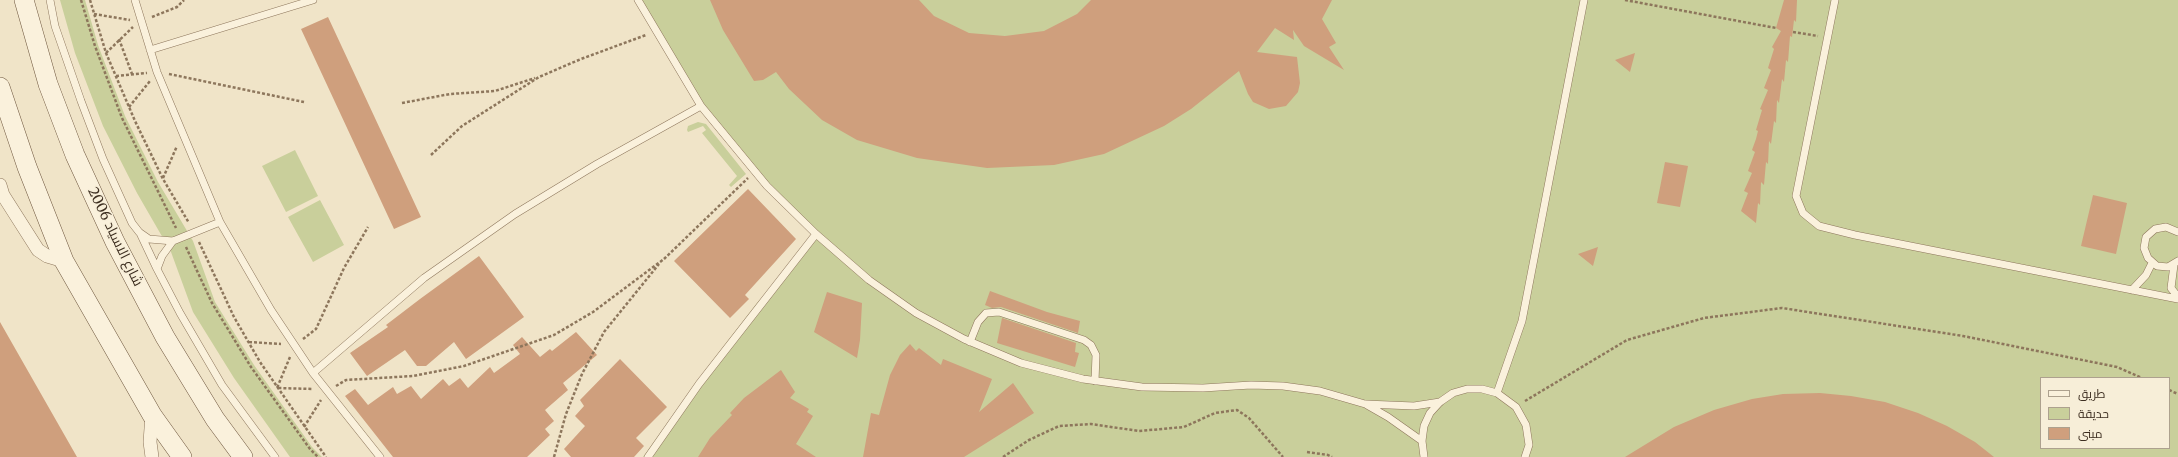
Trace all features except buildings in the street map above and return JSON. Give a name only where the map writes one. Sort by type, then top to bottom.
[{"type":"main road","name":"شارع الاسياد 2006","points":[[24,0],[48,84],[75,155],[115,242],[165,337],[215,418],[242,457]]},
{"type":"main road","points":[[0,87],[27,167],[64,262],[152,415],[182,457]]},
{"type":"street","points":[[1,191],[38,250],[47,256],[64,262]]},
{"type":"street","points":[[152,415],[150,442],[152,457]]},
{"type":"lane","points":[[50,0],[55,26],[81,101],[103,158],[132,223],[139,232],[180,313],[222,385],[275,457]]},
{"type":"lane","points":[[135,0],[140,22],[157,72],[220,222],[271,310],[296,344],[313,373],[380,457]]},
{"type":"lane","points":[[150,50],[313,0]]},
{"type":"lane","points":[[638,0],[701,106],[754,172],[816,234],[876,285],[916,313],[970,342],[1021,363],[1095,381],[1142,387],[1203,388],[1251,384],[1283,386],[1320,391],[1365,404],[1388,417],[1422,441]]},
{"type":"lane","points":[[1497,393],[1522,321],[1584,0]]},
{"type":"lane","points":[[1834,0],[1796,196],[1803,213],[1819,226],[2132,290],[2178,298]]},
{"type":"lane","points":[[313,373],[424,278],[515,214],[597,164],[701,106]]},
{"type":"lane","points":[[139,232],[149,239],[173,241],[220,222]]},
{"type":"lane","points":[[2178,232],[2166,227],[2160,227],[2150,232],[2146,237],[2144,248],[2145,254],[2152,263],[2162,267],[2176,263],[2171,288],[2178,298]]},
{"type":"lane","points":[[648,457],[699,384],[816,234]]},
{"type":"lane","points":[[157,269],[162,256],[173,241]]},
{"type":"lane","points":[[2132,290],[2146,276],[2152,263]]},
{"type":"lane","points":[[970,342],[978,322],[986,313],[999,312],[1006,314],[1084,340],[1091,345],[1096,355],[1095,381]]},
{"type":"lane","points":[[1424,457],[1422,441],[1427,419],[1440,402],[1452,393],[1467,389],[1482,388],[1497,393],[1516,407],[1526,425],[1529,445],[1525,457]]},
{"type":"lane","points":[[1365,404],[1414,406],[1440,402]]},
{"type":"path","points":[[106,53],[119,39],[140,22],[177,7],[184,0]]},
{"type":"path","points":[[1625,0],[1776,28]]},
{"type":"path","points":[[94,14],[140,22]]},
{"type":"path","points":[[402,103],[450,94],[495,90],[539,77],[581,59],[656,32]]},
{"type":"path","points":[[1793,32],[1827,38]]},
{"type":"path","points":[[119,39],[132,74]]},
{"type":"path","points":[[129,107],[157,72]]},
{"type":"path","points":[[116,76],[157,72],[179,75],[198,81],[304,102]]},
{"type":"path","points":[[431,155],[462,126],[539,77]]},
{"type":"path","points":[[163,179],[182,133]]},
{"type":"path","points":[[554,457],[566,414],[582,374],[604,332],[634,293],[664,259],[754,172]]},
{"type":"path","points":[[328,390],[277,388],[296,344],[316,329],[344,268],[368,227]]},
{"type":"path","points":[[304,427],[328,390],[346,380],[413,376],[464,366],[554,335],[593,312],[664,259]]},
{"type":"path","points":[[1516,407],[1627,340],[1704,318],[1782,308],[1963,336],[2117,367],[2140,377]]},
{"type":"path","points":[[248,342],[296,344]]},
{"type":"path","points":[[1003,457],[1029,440],[1059,426],[1091,424],[1139,431],[1184,427],[1215,414],[1237,410],[1249,418],[1283,457]]},
{"type":"path","points":[[1307,452],[1328,454],[1332,457]]},
{"type":"green space","points":[[60,0],[85,0],[98,45],[125,116],[158,182],[193,241],[215,302],[254,365],[312,447],[322,457],[290,457],[234,378],[193,312],[171,252],[137,193],[103,126],[75,53]]},
{"type":"green space","points":[[637,0],[2178,0],[2178,457],[643,457],[703,373],[757,303],[820,235],[775,193],[719,130]]},
{"type":"green space","points":[[698,122],[706,124],[746,174],[731,187],[729,185],[737,176],[702,133],[706,130],[703,126],[688,132],[688,126]]},
{"type":"green space","points":[[295,150],[318,196],[286,212],[262,166]]},
{"type":"green space","points":[[320,200],[344,245],[313,262],[288,217]]}]
